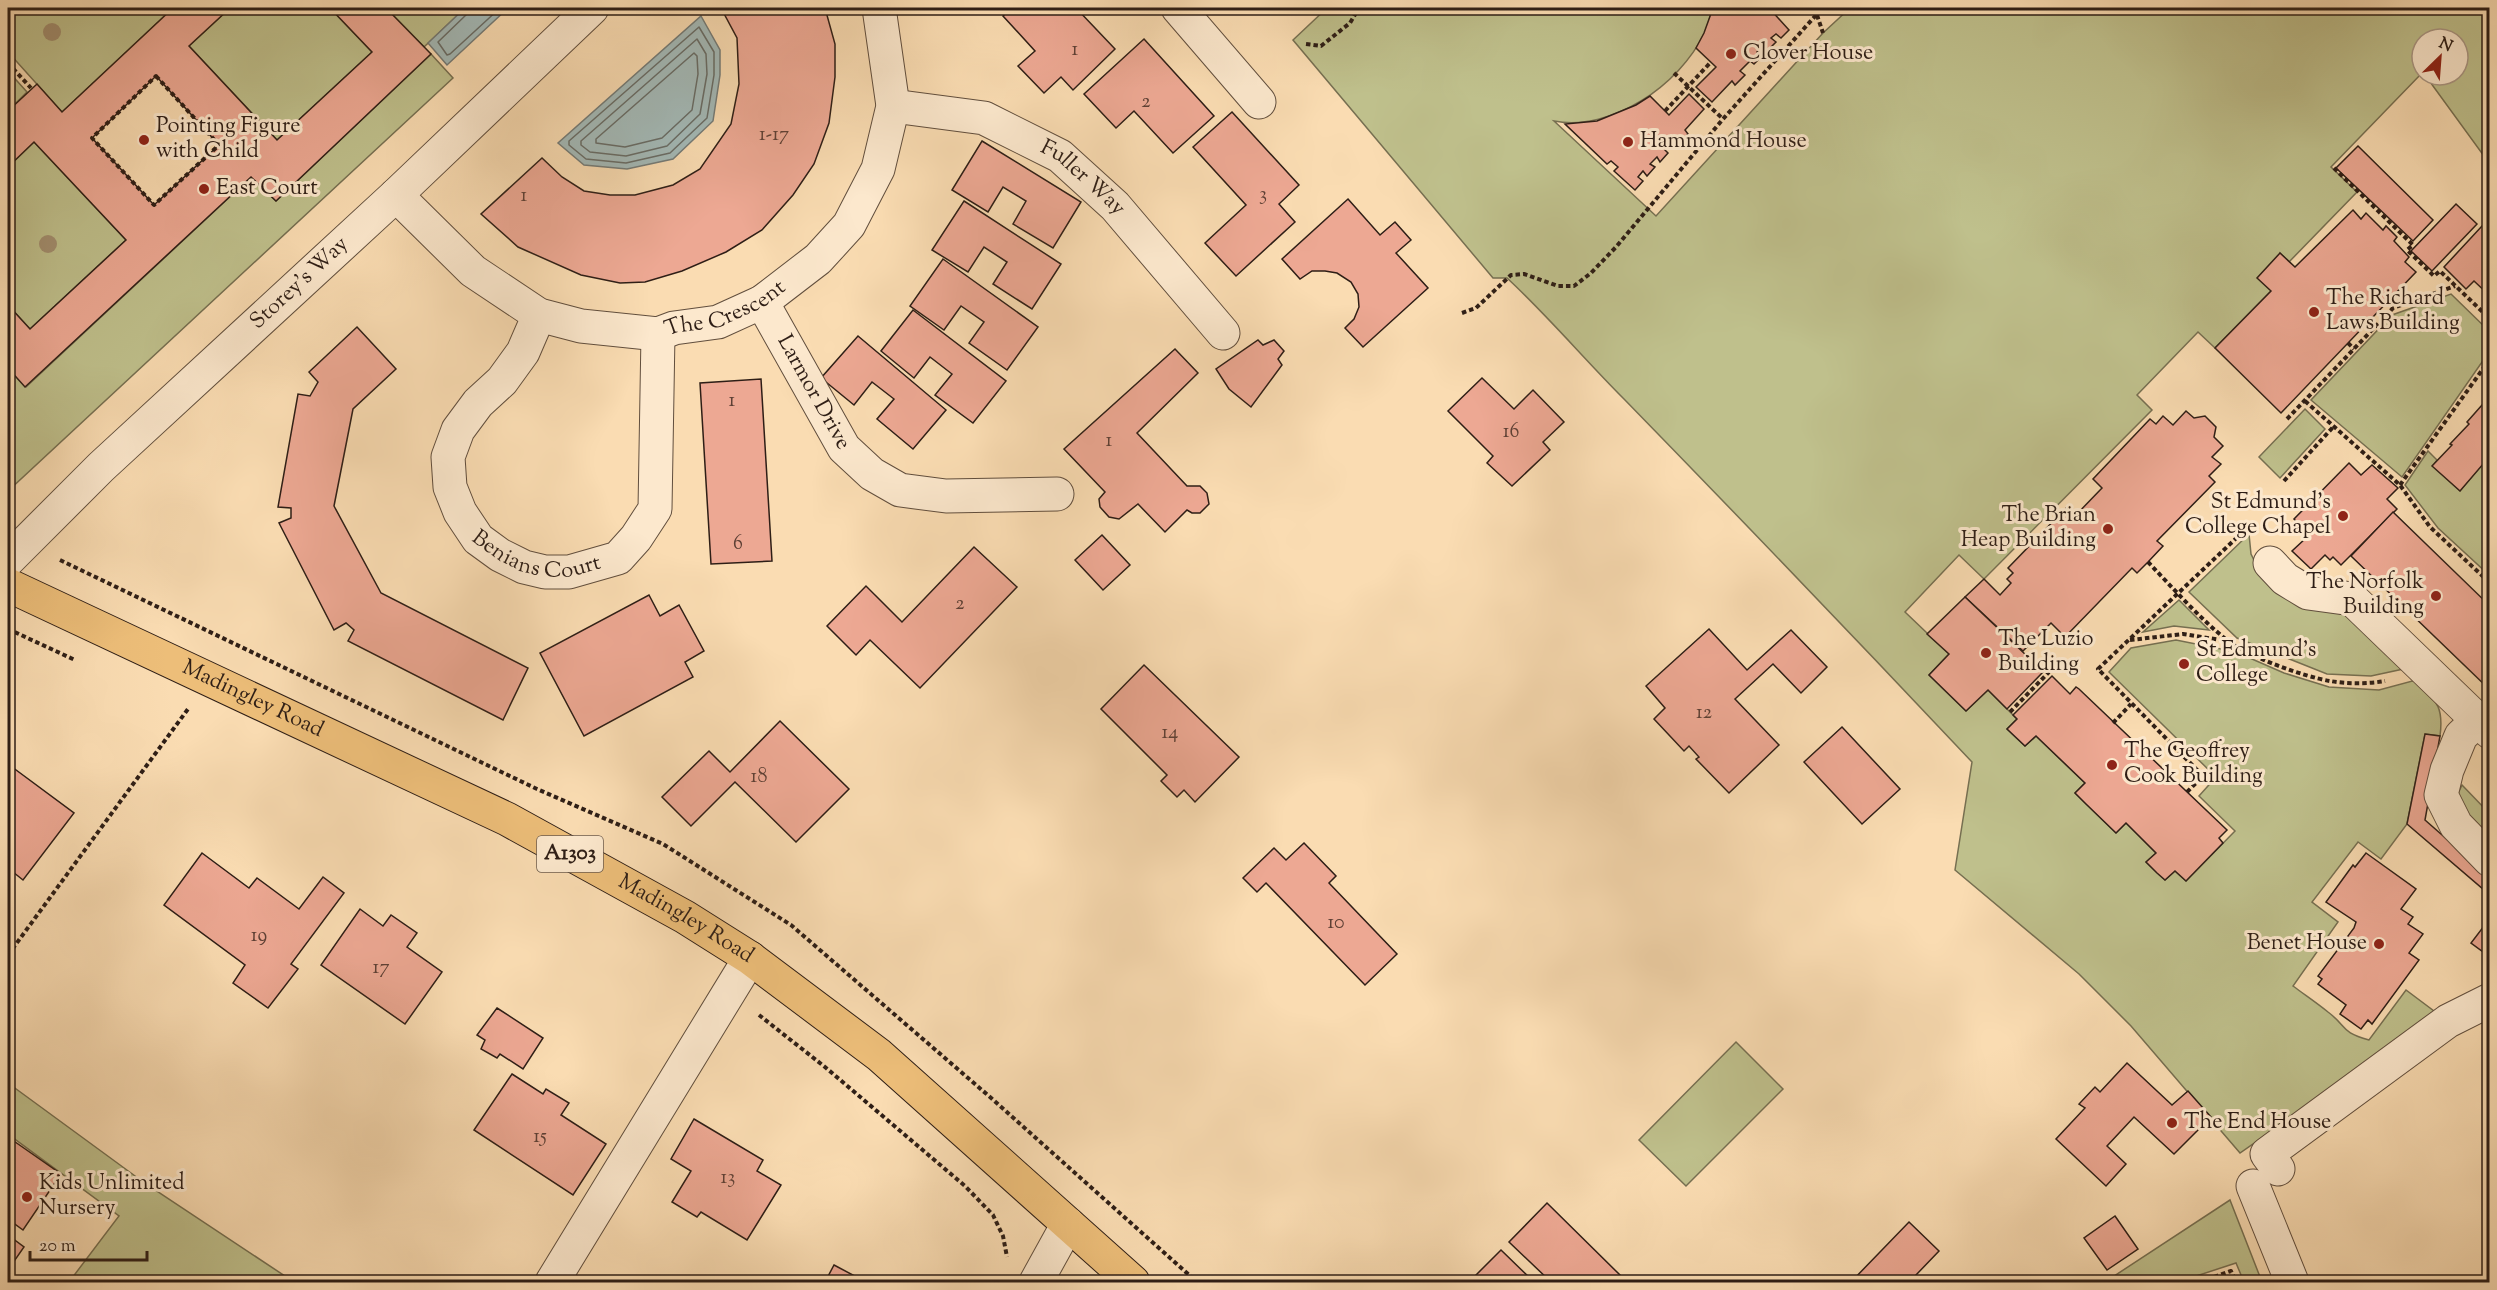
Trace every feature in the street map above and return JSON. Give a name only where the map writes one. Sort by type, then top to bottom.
[{"type":"main road","name":"Madingley Road","points":[[8,585],[507,819],[685,916],[750,958],[879,1055],[1132,1282]]},
{"type":"street","name":"Storey's Way","points":[[15,551],[101,467],[396,195],[592,8]]},
{"type":"street","name":"The Crescent","points":[[396,195],[474,271],[539,315],[581,326],[658,334],[674,328],[718,322],[762,302],[818,259],[849,225],[878,169],[893,106],[879,8]]},
{"type":"street","points":[[1178,8],[1259,102]]},
{"type":"street","name":"Fuller Way","points":[[893,106],[984,118],[1060,156],[1114,206],[1223,333]]},
{"type":"street","name":"Larmor Drive","points":[[762,302],[844,448],[872,474],[900,490],[946,496],[1057,494]]},
{"type":"street","name":"Benians Court","points":[[539,315],[523,352],[502,381],[478,404],[458,430],[448,457],[450,488],[460,512],[477,539],[500,555],[524,567],[545,572],[569,572],[618,558],[636,538],[655,509],[658,334]]},
{"type":"street","points":[[2270,562],[2285,579],[2308,593],[2352,599],[2484,726],[2461,736],[2446,770],[2442,795],[2456,825],[2490,860]]},
{"type":"street","points":[[552,1282],[750,958]]},
{"type":"street","points":[[2292,1282],[2265,1177],[2267,1154],[2448,1021],[2490,1000]]},
{"type":"street","points":[[1035,1282],[1068,1224]]},
{"type":"path","points":[[1306,44],[1321,46],[1350,23],[1359,8]]},
{"type":"path","points":[[1817,8],[1823,33]]},
{"type":"path","points":[[1462,313],[1476,308],[1511,275],[1524,274],[1558,286],[1574,286],[1591,273],[1817,14]]},
{"type":"path","points":[[1665,111],[1711,62]]},
{"type":"path","points":[[8,63],[32,88]]},
{"type":"path","points":[[1674,73],[1723,119]]},
{"type":"path","points":[[156,76],[219,145],[154,205],[92,138],[156,76]]},
{"type":"path","points":[[2334,168],[2413,245],[2407,250],[2434,276],[2440,271],[2490,319]]},
{"type":"path","points":[[2391,232],[2396,227]]},
{"type":"path","points":[[2287,419],[2393,308],[2455,286]]},
{"type":"path","points":[[2348,343],[2354,349]]},
{"type":"path","points":[[2400,485],[2490,359]]},
{"type":"path","points":[[2305,401],[2400,485],[2430,527],[2490,583]]},
{"type":"path","points":[[2284,481],[2334,426]]},
{"type":"path","points":[[2187,792],[2203,776],[2096,670],[2248,526]]},
{"type":"path","points":[[15,551],[221,638]]},
{"type":"path","points":[[2148,562],[2227,641]]},
{"type":"path","points":[[2129,640],[2183,634],[2227,641],[2284,667],[2330,681],[2372,683],[2407,677],[2423,666]]},
{"type":"path","points":[[2010,712],[2049,672]]},
{"type":"path","points":[[2114,723],[2131,704]]},
{"type":"path","points":[[8,955],[188,710]]},
{"type":"path","name":"Madingley Road","points":[[729,992],[825,1067],[965,1186],[993,1215],[1003,1236],[1008,1261]]},
{"type":"path","points":[[2200,1282],[2231,1271],[2236,1282]]},
{"type":"green space","points":[[8,8],[173,8],[62,112],[8,52]]},
{"type":"green space","points":[[230,8],[330,8],[372,52],[277,140],[189,46]]},
{"type":"green space","points":[[386,8],[465,8],[424,47]]},
{"type":"green space","name":"St Edmund's College","points":[[1327,8],[1713,8],[1704,34],[1693,53],[1661,87],[1620,112],[1598,119],[1576,123],[1554,121],[1656,216],[1823,33],[1850,8],[2489,8],[2489,163],[2434,87],[2470,87],[2470,27],[2410,27],[2410,85],[2331,167],[2357,192],[2289,262],[2280,253],[2271,291],[2215,348],[2198,332],[2137,395],[2152,410],[1984,579],[1959,555],[1905,612],[1949,654],[1929,675],[1966,711],[1988,690],[2017,719],[2007,729],[2025,746],[2036,736],[2085,783],[2075,793],[2116,833],[2126,823],[2156,853],[2146,862],[2165,880],[2175,871],[2186,881],[2235,831],[2199,796],[2216,777],[2109,672],[2131,648],[2176,640],[2236,652],[2284,673],[2329,687],[2379,690],[2416,680],[2437,705],[2441,726],[2440,736],[2425,734],[2407,824],[2381,859],[2358,842],[2312,902],[2338,922],[2293,986],[2328,1012],[2349,1032],[2369,1040],[2406,990],[2434,1011],[2382,1054],[2240,1153],[2131,1026],[2079,974],[1955,870],[1972,762],[1537,307],[1507,278],[1493,278],[1293,40]]},
{"type":"green space","points":[[431,54],[453,78],[8,491],[8,368],[26,387],[251,177],[276,201]]},
{"type":"green space","points":[[8,71],[27,92],[8,111]]},
{"type":"green space","points":[[34,142],[126,240],[30,329],[8,305],[8,167]]},
{"type":"green space","points":[[2451,294],[2489,331],[2489,352],[2402,477],[2311,400],[2392,315]]},
{"type":"green space","points":[[2305,409],[2325,429],[2280,478],[2259,457]]},
{"type":"green space","points":[[2428,451],[2437,460],[2433,466],[2460,491],[2489,456],[2489,575],[2438,528],[2405,485]]},
{"type":"green space","points":[[2249,534],[2251,554],[2263,578],[2335,612],[2356,619],[2408,668],[2371,676],[2327,674],[2237,638],[2189,592]]},
{"type":"green space","points":[[2179,600],[2209,630],[2174,626],[2143,632]]},
{"type":"green space","points":[[2462,785],[2489,813],[2489,849],[2455,800]]},
{"type":"green space","points":[[1736,1042],[1783,1089],[1686,1186],[1639,1140]]},
{"type":"green space","points":[[8,1083],[146,1184],[294,1282],[69,1282],[119,1216],[8,1134]]},
{"type":"green space","points":[[2230,1200],[2262,1282],[2244,1282],[2236,1263],[2178,1282],[2105,1282]]},
{"type":"water","points":[[465,8],[508,8],[447,65],[428,43]]},
{"type":"water","points":[[701,16],[720,50],[720,75],[713,121],[673,159],[627,169],[584,165],[558,143]]},
{"type":"building","name":"East Court","points":[[173,8],[230,8],[189,46],[277,140],[372,52],[330,8],[386,8],[431,54],[276,201],[251,177],[25,387],[8,368],[8,305],[30,329],[126,240],[34,142],[8,167],[8,111],[37,84],[62,112]],"holes":[[[156,76],[219,145],[154,205],[92,138]]]},
{"type":"building","points":[[721,8],[825,8],[835,44],[835,77],[829,123],[814,164],[793,195],[762,230],[726,252],[682,271],[645,282],[620,283],[581,275],[518,247],[481,214],[542,158],[562,177],[584,191],[610,195],[635,195],[673,185],[700,169],[731,124],[739,84],[737,38]]},
{"type":"building","points":[[1012,8],[1076,8],[1115,49],[1073,90],[1061,77],[1044,93],[1018,66],[1035,51],[1003,16]]},
{"type":"building","name":"Clover House","points":[[1713,8],[1760,8],[1766,13],[1770,9],[1789,30],[1781,38],[1776,34],[1771,38],[1776,42],[1767,51],[1763,46],[1757,52],[1762,56],[1754,64],[1750,61],[1740,71],[1745,75],[1735,85],[1732,81],[1712,102],[1696,87],[1716,67],[1696,48]]},
{"type":"building","points":[[1144,39],[1214,116],[1173,153],[1134,111],[1116,128],[1084,94]]},
{"type":"building","name":"Hammond House","points":[[1689,94],[1704,109],[1685,130],[1688,134],[1679,144],[1675,140],[1665,150],[1668,153],[1660,162],[1657,157],[1650,164],[1655,167],[1647,176],[1643,171],[1638,177],[1643,181],[1635,190],[1614,171],[1618,167],[1611,161],[1607,164],[1565,124],[1597,121],[1636,105],[1650,96],[1669,115]]},
{"type":"building","points":[[1232,112],[1299,185],[1279,204],[1295,222],[1236,276],[1205,243],[1246,205],[1193,147]]},
{"type":"building","points":[[982,141],[1081,202],[1053,248],[1013,224],[1026,201],[1003,187],[988,212],[952,190]]},
{"type":"building","points":[[2358,146],[2433,220],[2413,241],[2336,168]]},
{"type":"building","points":[[1348,199],[1380,235],[1395,222],[1411,240],[1396,253],[1428,288],[1363,347],[1345,328],[1354,319],[1359,307],[1358,294],[1351,282],[1337,273],[1325,271],[1312,271],[1300,279],[1282,259]]},
{"type":"building","points":[[964,201],[1061,264],[1032,309],[993,284],[1007,262],[984,247],[968,272],[932,250]]},
{"type":"building","points":[[2456,204],[2477,224],[2432,271],[2411,251]]},
{"type":"building","name":"The Richard Laws Building","points":[[2353,210],[2361,219],[2366,213],[2383,230],[2386,226],[2397,237],[2394,241],[2409,257],[2405,262],[2416,272],[2281,413],[2215,348],[2271,291],[2257,278],[2280,253],[2295,267]]},
{"type":"building","points":[[2482,226],[2490,233],[2490,296],[2474,281],[2466,289],[2444,267]]},
{"type":"building","points":[[943,259],[1038,327],[1007,370],[969,343],[984,322],[961,306],[944,330],[910,306]]},
{"type":"building","points":[[913,310],[1006,381],[973,423],[935,395],[952,374],[930,357],[914,378],[881,351]]},
{"type":"building","points":[[357,327],[396,369],[353,409],[334,506],[381,593],[528,668],[503,720],[348,641],[354,630],[346,623],[334,630],[279,523],[291,518],[291,508],[278,507],[298,394],[310,396],[318,382],[309,372]]},
{"type":"building","points":[[858,336],[946,410],[913,449],[877,419],[894,399],[872,382],[854,405],[821,378]]},
{"type":"building","points":[[1258,340],[1263,345],[1274,340],[1284,351],[1278,359],[1282,365],[1251,407],[1229,389],[1216,369]]},
{"type":"building","points":[[1175,349],[1198,373],[1137,433],[1187,486],[1200,486],[1207,493],[1209,504],[1200,513],[1187,510],[1165,532],[1138,504],[1119,519],[1109,517],[1100,507],[1099,499],[1105,492],[1064,449]]},
{"type":"building","points":[[1482,378],[1514,409],[1533,390],[1564,422],[1543,442],[1550,450],[1512,486],[1487,463],[1493,456],[1448,411]]},
{"type":"building","points":[[761,379],[772,561],[711,564],[700,383]]},
{"type":"building","points":[[2490,396],[2490,456],[2460,491],[2432,466],[2452,445],[2450,444],[2469,424],[2467,422]]},
{"type":"building","name":"The Brian Heap Building","points":[[2186,411],[2194,418],[2205,416],[2216,427],[2214,437],[2223,446],[2212,457],[2221,464],[2209,476],[2215,482],[2157,541],[2163,546],[2148,562],[2137,573],[2132,568],[2065,637],[2051,623],[2023,651],[1965,597],[1984,579],[2000,595],[2011,583],[2007,579],[2013,573],[2008,568],[2066,508],[2075,516],[2102,488],[2093,479],[2150,419],[2156,424],[2163,416],[2173,425]]},
{"type":"building","name":"St Edmund's College Chapel","points":[[2349,463],[2361,475],[2372,465],[2398,488],[2387,499],[2397,509],[2341,565],[2333,557],[2330,560],[2325,555],[2311,569],[2292,551],[2306,538],[2302,534],[2305,531],[2294,519]]},
{"type":"building","name":"The Norfolk Building","points":[[2393,512],[2490,606],[2490,690],[2351,556]]},
{"type":"building","points":[[1102,535],[1130,565],[1103,590],[1075,560]]},
{"type":"building","points":[[974,547],[1017,587],[920,688],[870,640],[856,655],[827,626],[866,586],[902,622]]},
{"type":"building","points":[[649,595],[660,616],[679,605],[704,651],[685,662],[693,677],[584,736],[540,653]]},
{"type":"building","name":"The Luzio Building","points":[[1965,597],[2028,657],[2030,655],[2042,666],[2040,669],[2043,672],[2007,709],[1988,690],[1966,711],[1929,675],[1949,654],[1927,634]]},
{"type":"building","points":[[1709,629],[1747,670],[1791,630],[1827,667],[1801,693],[1773,664],[1735,699],[1779,745],[1729,793],[1696,759],[1699,757],[1689,746],[1684,751],[1654,719],[1665,708],[1646,686]]},
{"type":"building","points":[[1144,665],[1239,757],[1195,802],[1184,790],[1177,797],[1161,781],[1167,775],[1101,709]]},
{"type":"building","name":"The Geoffrey Cook Building","points":[[2052,676],[2070,694],[2076,687],[2079,689],[2227,830],[2219,838],[2223,843],[2186,881],[2175,871],[2165,880],[2157,873],[2146,862],[2156,853],[2126,823],[2116,833],[2086,804],[2075,793],[2085,783],[2036,736],[2025,746],[2007,729],[2017,719],[2013,715]]},
{"type":"building","points":[[780,721],[849,789],[796,842],[735,782],[691,826],[662,797],[709,751],[730,772]]},
{"type":"building","points":[[1842,727],[1900,789],[1862,824],[1804,762]]},
{"type":"building","points":[[2425,734],[2440,736],[2425,820],[2490,877],[2490,895],[2407,824]]},
{"type":"building","points":[[8,764],[74,813],[23,880],[8,868]]},
{"type":"building","points":[[1304,843],[1336,876],[1329,883],[1397,954],[1365,985],[1266,883],[1257,892],[1243,878],[1274,848],[1286,860]]},
{"type":"building","points":[[202,853],[249,888],[257,878],[299,909],[323,877],[344,893],[291,964],[298,969],[268,1008],[233,983],[245,965],[164,905]]},
{"type":"building","name":"Benet House","points":[[2366,853],[2416,889],[2401,909],[2413,917],[2408,924],[2423,934],[2409,953],[2419,960],[2372,1024],[2368,1020],[2361,1029],[2340,1014],[2346,1005],[2318,984],[2322,979],[2318,976],[2354,928],[2356,922],[2326,902],[2353,865],[2355,867]]},
{"type":"building","points":[[360,909],[383,926],[391,915],[417,933],[407,947],[442,972],[405,1024],[321,965]]},
{"type":"building","points":[[2484,926],[2490,931],[2490,957],[2471,943]]},
{"type":"building","points":[[497,1008],[543,1038],[523,1069],[500,1054],[497,1058],[481,1049],[485,1040],[477,1035]]},
{"type":"building","name":"The End House","points":[[2127,1063],[2172,1105],[2188,1091],[2211,1117],[2174,1154],[2134,1117],[2107,1146],[2126,1164],[2106,1186],[2056,1139],[2085,1108],[2079,1104],[2095,1087],[2100,1092]]},
{"type":"building","points":[[512,1074],[543,1094],[546,1089],[569,1103],[561,1115],[606,1144],[573,1195],[474,1130]]},
{"type":"building","points":[[694,1119],[763,1160],[757,1171],[781,1185],[747,1240],[701,1212],[697,1217],[672,1202],[691,1171],[671,1159]]},
{"type":"building","name":"Kids Unlimited Nursery","points":[[8,1137],[61,1174],[23,1230],[8,1219]]},
{"type":"building","points":[[1547,1203],[1620,1275],[1612,1282],[1551,1282],[1509,1242]]},
{"type":"building","points":[[2115,1216],[2138,1249],[2107,1270],[2084,1238]]},
{"type":"building","points":[[1909,1222],[1939,1251],[1916,1275],[1924,1282],[1851,1282]]},
{"type":"building","name":"Kids Unlimited Nursery","points":[[8,1235],[24,1247],[8,1270]]},
{"type":"building","points":[[1501,1250],[1534,1282],[1469,1282]]},
{"type":"building","points":[[834,1265],[866,1282],[825,1282]]},
{"type":"place","name":"Clover House","points":[[1731,54]]},
{"type":"place","name":"Pointing Figure with Child","points":[[144,140]]},
{"type":"place","name":"Hammond House","points":[[1628,142]]},
{"type":"place","name":"East Court","points":[[204,189]]},
{"type":"place","name":"The Richard Laws Building","points":[[2314,312]]},
{"type":"place","name":"St Edmund's College Chapel","points":[[2343,516]]},
{"type":"place","name":"The Brian Heap Building","points":[[2108,529]]},
{"type":"place","name":"The Norfolk Building","points":[[2436,596]]},
{"type":"place","name":"The Luzio Building","points":[[1986,653]]},
{"type":"place","name":"St Edmund's College","points":[[2184,664]]},
{"type":"place","name":"The Geoffrey Cook Building","points":[[2112,765]]},
{"type":"place","name":"Benet House","points":[[2379,944]]},
{"type":"place","name":"The End House","points":[[2172,1123]]},
{"type":"place","name":"Kids Unlimited Nursery","points":[[27,1197]]}]
